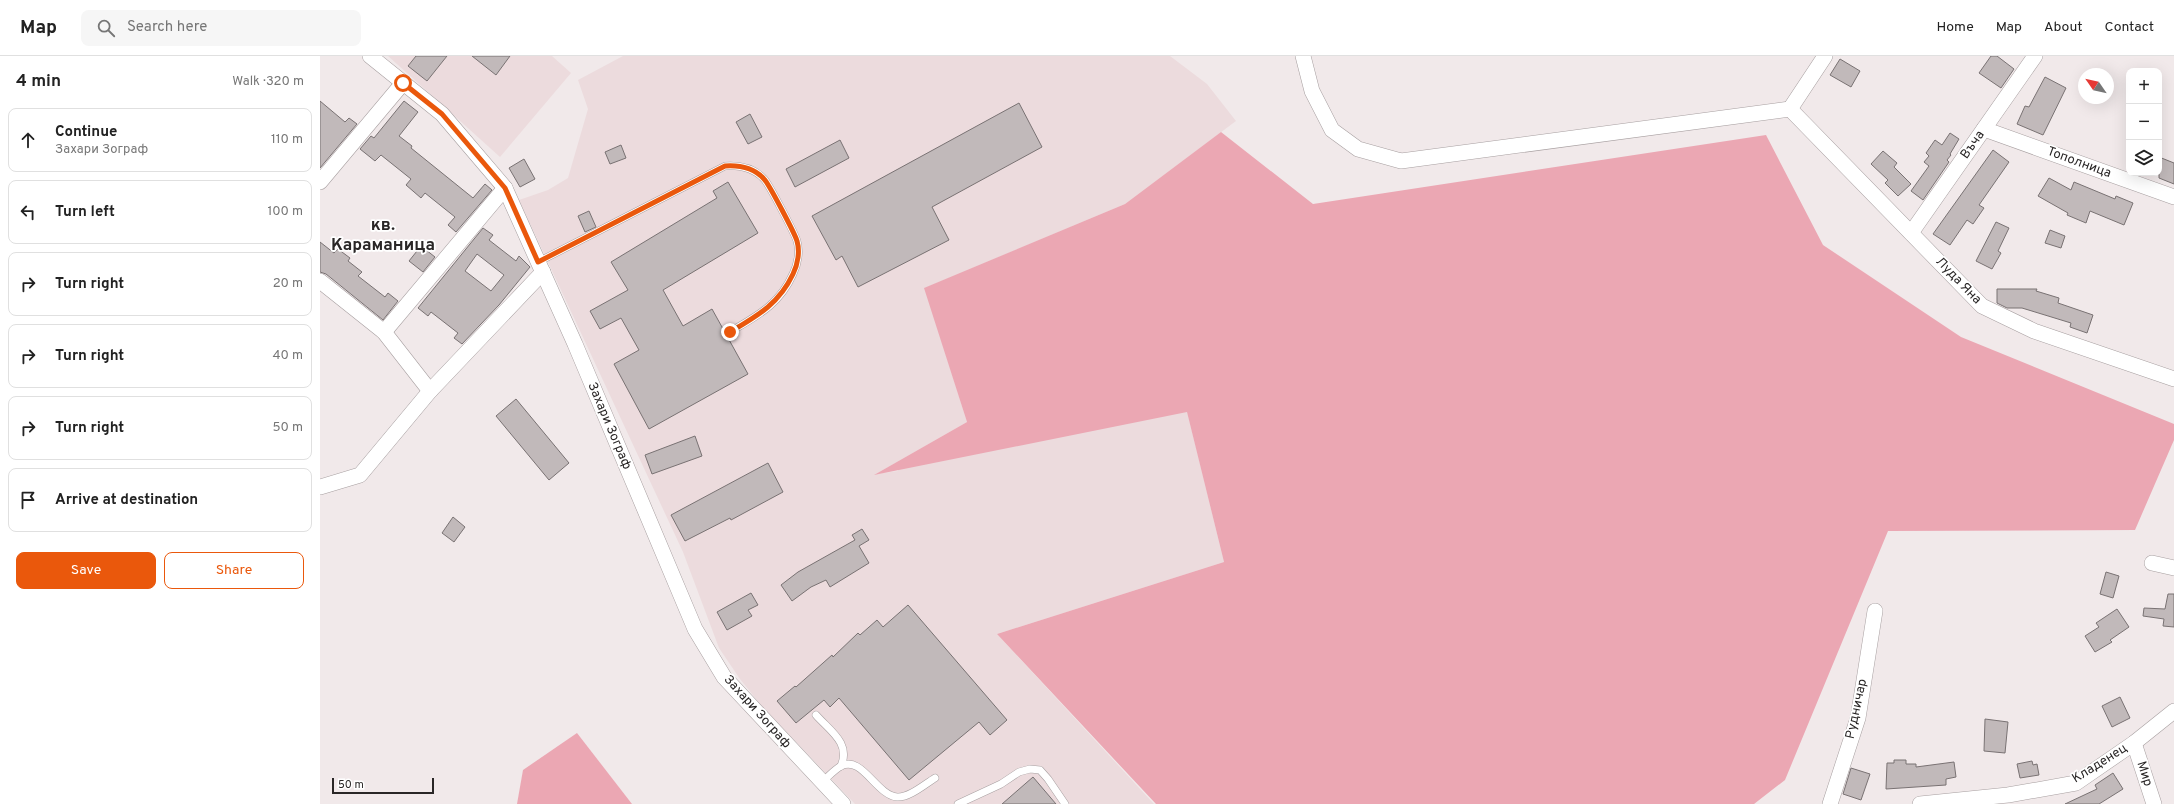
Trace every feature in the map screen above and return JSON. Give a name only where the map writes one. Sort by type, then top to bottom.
[{"type":"street","name":"Захари Зограф","points":[[370,56],[442,114],[505,188],[541,267],[695,629],[724,677],[842,804]]},
{"type":"street","points":[[1303,56],[1312,91],[1332,130],[1358,149],[1401,161],[1790,109],[1825,56]]},
{"type":"street","name":"Въча","points":[[1911,233],[2035,56]]},
{"type":"street","points":[[320,182],[403,83]]},
{"type":"street","name":"Луда Яна","points":[[1790,109],[1982,306],[2034,331],[2174,379]]},
{"type":"street","name":"Тополница","points":[[1984,129],[2174,197]]},
{"type":"street","points":[[384,332],[505,188]]},
{"type":"street","points":[[320,487],[360,475],[430,391],[541,267]]},
{"type":"street","points":[[320,282],[384,332],[430,391]]},
{"type":"street","points":[[2152,563],[2174,568]]},
{"type":"street","name":"Рудничар","points":[[1830,804],[1858,718],[1875,611]]},
{"type":"street","name":"Кладенец","points":[[1920,804],[2008,795],[2076,783],[2134,743],[2174,711]]},
{"type":"street","name":"Мир","points":[[2134,743],[2154,804]]},
{"type":"lane","points":[[541,267],[725,166],[738,165],[751,169],[764,179],[797,241],[798,258],[794,273],[768,309],[730,332]]},
{"type":"lane","points":[[816,715],[844,745],[845,753],[841,766]]},
{"type":"lane","points":[[822,782],[841,766],[848,765],[862,769],[881,790],[897,796],[906,795],[935,778]]},
{"type":"lane","points":[[958,804],[1001,784],[1019,772],[1030,769],[1040,770],[1065,804]]},
{"type":"shaded area","points":[[388,56],[552,56],[571,73],[500,157]]},
{"type":"shaded area","points":[[623,56],[1170,56],[1207,84],[1236,121],[1125,204],[925,288],[967,422],[876,474],[898,471],[898,468],[1187,411],[1224,562],[997,634],[1154,804],[855,804],[760,704],[740,679],[719,648],[683,552],[519,200],[548,190],[568,178],[588,109],[578,80]]},
{"type":"shaded area","points":[[1221,132],[1313,204],[1766,135],[1823,245],[1961,337],[2174,424],[2174,440],[2135,530],[1888,531],[1785,780],[1754,804],[1156,804],[997,634],[1224,562],[1187,412],[874,475],[967,422],[924,288],[1125,204]]},
{"type":"shaded area","points":[[577,733],[632,804],[517,804],[523,770]]},
{"type":"building","points":[[416,56],[447,56],[427,81],[408,66]]},
{"type":"building","points":[[472,56],[510,56],[496,75]]},
{"type":"building","points":[[1991,56],[1997,56],[2014,69],[2001,88],[1979,73]]},
{"type":"building","points":[[1840,59],[1860,71],[1851,87],[1830,75]]},
{"type":"building","points":[[2045,77],[2066,88],[2043,135],[2017,124],[2025,106],[2029,107]]},
{"type":"building","points":[[320,101],[345,122],[349,118],[357,124],[320,168]]},
{"type":"building","points":[[404,101],[418,112],[399,136],[412,146],[411,148],[473,198],[485,184],[492,190],[456,232],[448,225],[455,217],[425,193],[421,198],[406,185],[411,179],[381,155],[375,161],[360,149],[371,136],[374,138]]},
{"type":"building","points":[[1019,103],[1042,147],[932,207],[949,240],[858,287],[842,256],[836,260],[812,216]]},
{"type":"building","points":[[750,114],[762,137],[748,144],[736,122]]},
{"type":"building","points":[[1950,133],[1959,139],[1947,160],[1949,162],[1923,200],[1911,191],[1929,166],[1924,162],[1929,156],[1926,153],[1935,140],[1942,145]]},
{"type":"building","points":[[840,140],[849,158],[795,187],[786,169]]},
{"type":"building","points":[[621,145],[626,158],[610,164],[605,152]]},
{"type":"building","points":[[1993,150],[2009,162],[1979,205],[1984,208],[1973,224],[1967,220],[1950,245],[1933,234]]},
{"type":"building","points":[[1883,151],[1897,163],[1894,167],[1911,184],[1898,196],[1885,183],[1888,180],[1871,164]]},
{"type":"building","points":[[2162,158],[2174,163],[2174,184],[2159,178],[2159,176],[2162,176]]},
{"type":"building","points":[[524,159],[535,179],[520,187],[509,168]]},
{"type":"building","points":[[2049,178],[2071,190],[2074,182],[2115,199],[2116,196],[2133,203],[2124,225],[2090,211],[2086,223],[2067,215],[2068,213],[2038,196]]},
{"type":"building","points":[[728,182],[758,233],[663,290],[683,326],[712,309],[748,374],[649,429],[614,364],[639,350],[621,318],[600,329],[590,311],[628,290],[611,262],[717,198],[713,191]]},
{"type":"building","points":[[589,211],[596,227],[585,232],[578,216]]},
{"type":"building","points":[[1996,222],[2009,228],[1998,251],[2001,253],[1992,269],[1976,261]]},
{"type":"building","points":[[483,228],[493,235],[489,240],[516,261],[519,256],[530,267],[499,305],[462,344],[454,338],[458,333],[431,312],[428,316],[418,308]],"holes":[[[477,254],[504,275],[491,291],[465,271]]]},
{"type":"building","points":[[2050,230],[2065,236],[2061,248],[2045,243]]},
{"type":"building","points":[[320,242],[334,253],[338,249],[350,258],[348,261],[362,272],[358,276],[385,297],[388,293],[398,301],[383,320],[326,274],[320,272]]},
{"type":"building","points":[[421,246],[435,257],[423,272],[409,261]]},
{"type":"building","points":[[1997,289],[2037,289],[2036,291],[2059,298],[2058,303],[2093,315],[2087,333],[2070,327],[2071,323],[2022,308],[2007,308],[1997,303]]},
{"type":"building","points":[[516,399],[569,463],[549,480],[496,416]]},
{"type":"building","points":[[695,436],[702,456],[652,474],[645,455]]},
{"type":"building","points":[[768,463],[783,492],[731,520],[730,518],[685,541],[671,515]]},
{"type":"building","points":[[453,517],[465,527],[454,542],[442,533]]},
{"type":"building","points":[[862,529],[869,540],[859,546],[869,563],[830,587],[826,580],[811,587],[792,601],[781,585],[798,572],[855,540],[852,535]]},
{"type":"building","points":[[2106,572],[2119,576],[2113,598],[2100,594]]},
{"type":"building","points":[[751,593],[758,605],[748,610],[752,616],[727,630],[717,612]]},
{"type":"building","points":[[2168,594],[2174,594],[2174,627],[2163,626],[2164,619],[2143,616],[2144,608],[2165,609]]},
{"type":"building","points":[[908,605],[1007,720],[990,735],[979,722],[909,780],[839,698],[830,707],[824,700],[796,723],[777,701],[795,686],[796,687],[832,655],[833,657],[858,633],[860,635],[877,620],[883,627]]},
{"type":"building","points":[[2117,609],[2129,627],[2110,640],[2112,642],[2095,652],[2085,636],[2099,627],[2096,623]]},
{"type":"building","points":[[2120,697],[2130,718],[2112,727],[2102,706]]},
{"type":"building","points":[[1985,719],[2008,722],[2005,753],[1984,751]]},
{"type":"building","points":[[1894,760],[1906,760],[1906,764],[1916,764],[1916,767],[1954,762],[1956,777],[1946,779],[1946,785],[1886,789],[1887,763],[1894,763]]},
{"type":"building","points":[[2032,761],[2033,765],[2037,764],[2039,775],[2020,778],[2017,764]]},
{"type":"building","points":[[1851,768],[1870,774],[1861,800],[1843,794]]},
{"type":"building","points":[[2113,773],[2123,789],[2099,804],[2065,804],[2097,789],[2095,785]]},
{"type":"building","points":[[1033,777],[1056,804],[1002,804]]},
{"type":"district","name":"кв. Караманица","points":[[383,236]]},
{"type":"route","points":[[403,83],[442,114],[505,188],[538,262],[725,166],[738,165],[751,169],[764,179],[797,241],[798,258],[794,273],[782,292],[768,309],[730,332]]}]
